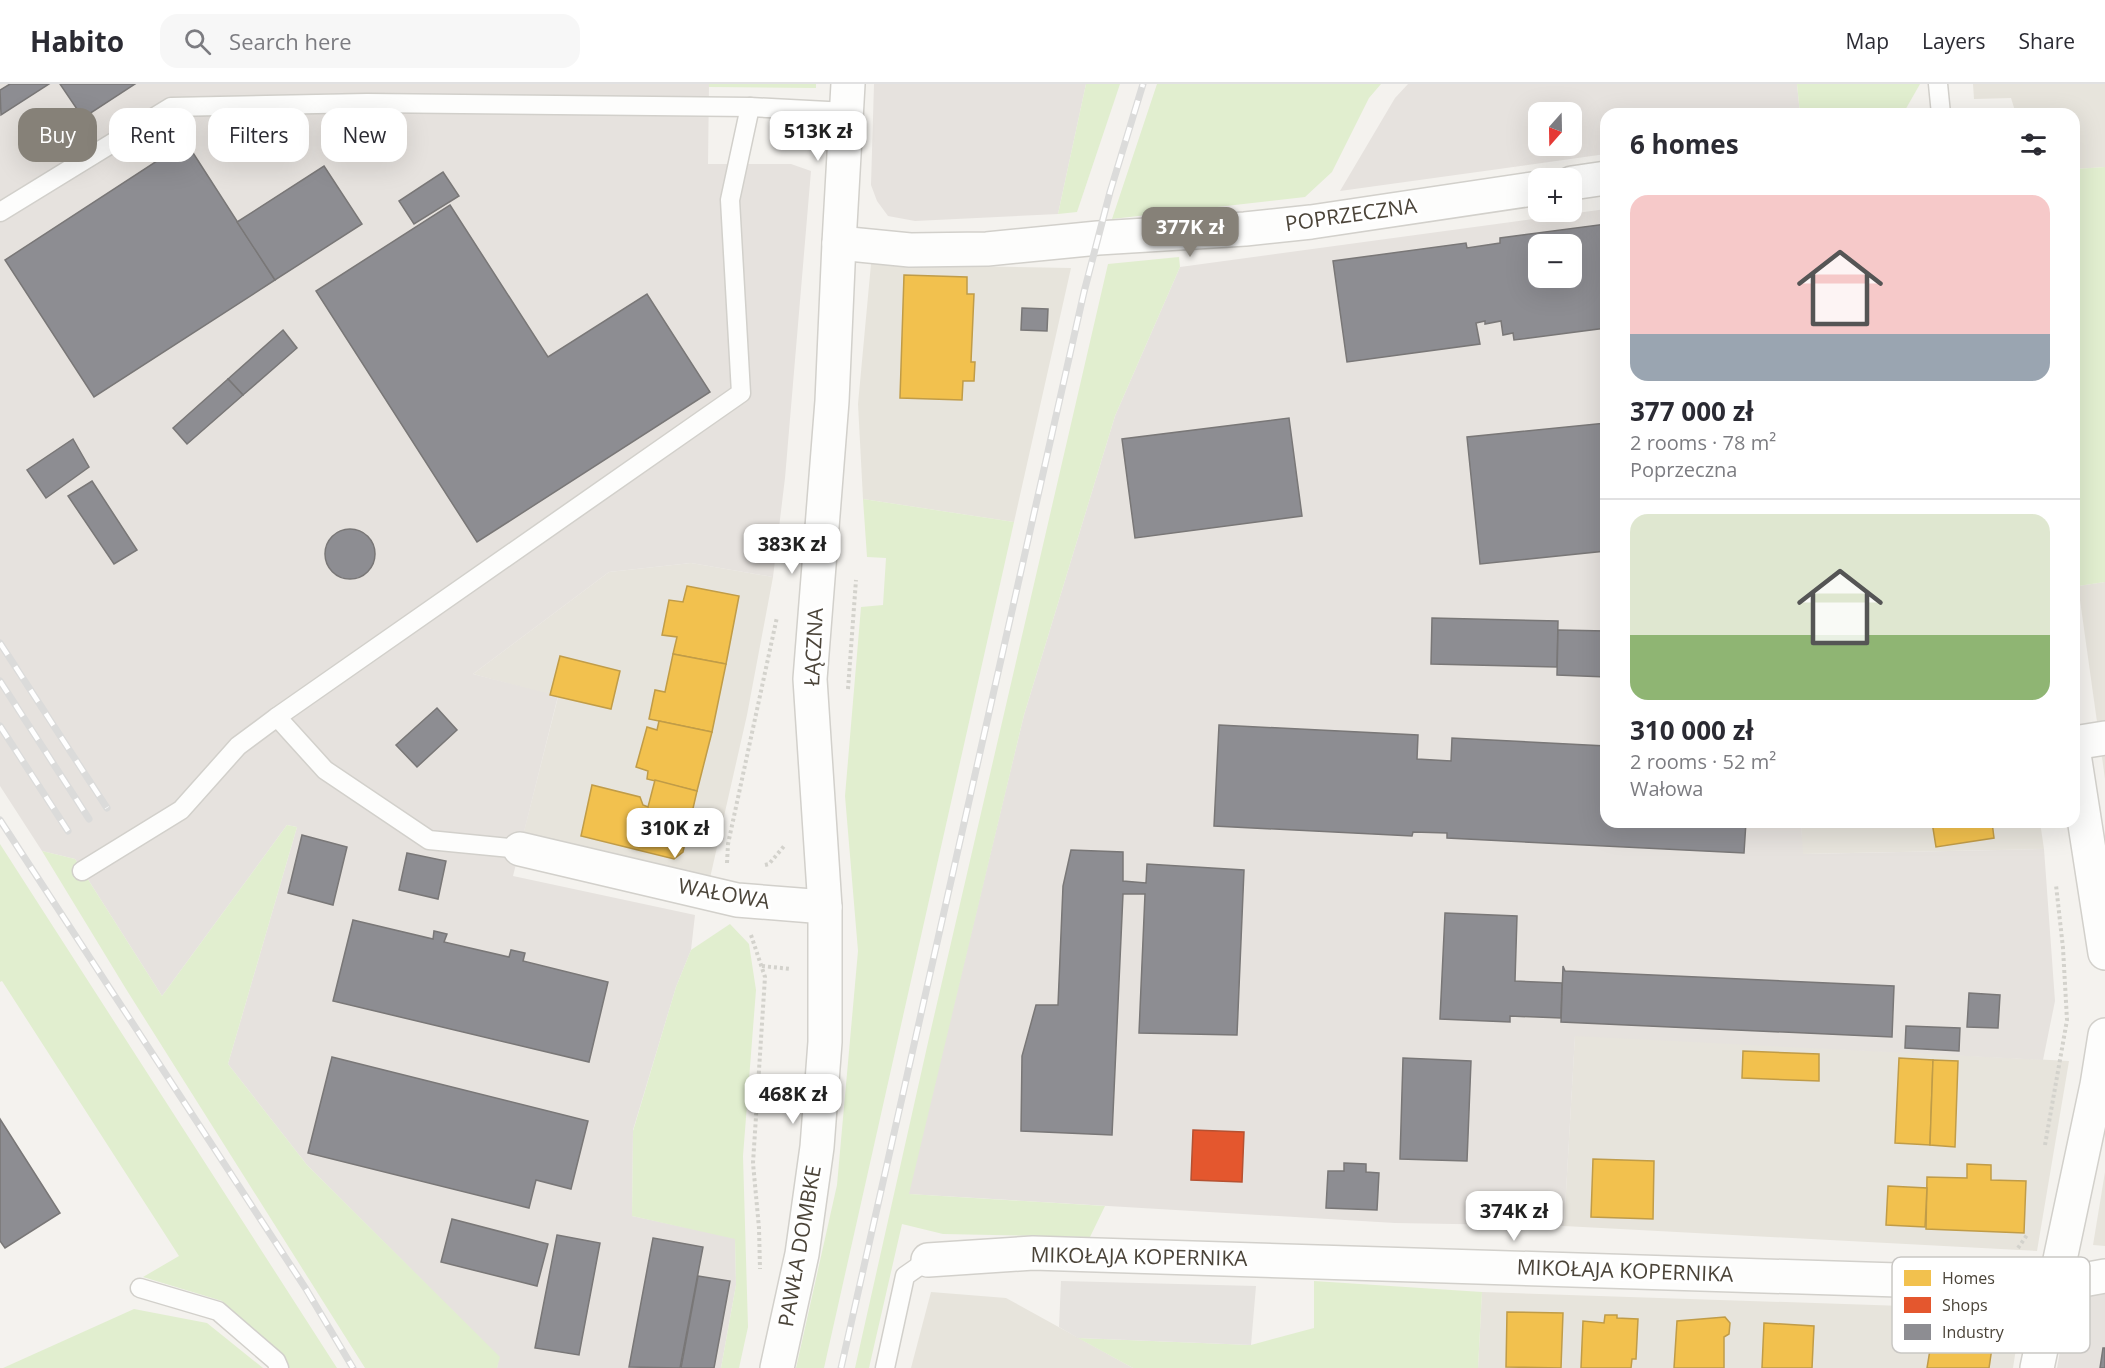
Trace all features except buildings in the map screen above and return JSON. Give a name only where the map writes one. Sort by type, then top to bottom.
[{"type":"street","name":"ŁĄCZNA","points":[[825,907],[810,679],[832,401],[838,243],[848,98]]},
{"type":"street","points":[[1582,182],[1600,179]]},
{"type":"street","name":"POPRZECZNA","points":[[838,243],[910,250],[987,249],[1311,222],[1528,190]]},
{"type":"street","points":[[2080,742],[2105,738]]},
{"type":"street","points":[[2080,793],[2105,953]]},
{"type":"street","name":"WAŁOWA","points":[[520,849],[737,900],[825,907]]},
{"type":"street","name":"PAWŁA DOMBKE","points":[[777,1368],[802,1254],[817,1147],[825,1042],[825,907]]},
{"type":"street","points":[[2061,1257],[2097,1085],[2105,1035]]},
{"type":"street","name":"MIKOŁAJA KOPERNIKA","points":[[928,1260],[1033,1253],[1892,1279]]},
{"type":"street","name":"MIKOŁAJA KOPERNIKA","points":[[2090,1279],[2105,1276]]},
{"type":"street","points":[[2037,1368],[2040,1353]]},
{"type":"lane","points":[[1938,84],[1940,108]]},
{"type":"lane","points":[[0,212],[171,106],[368,103],[750,107],[848,98]]},
{"type":"lane","points":[[82,871],[181,810],[238,746],[277,717],[741,393],[730,200],[750,107]]},
{"type":"lane","points":[[277,717],[325,770],[429,840],[520,849]]},
{"type":"lane","points":[[885,1368],[905,1276],[928,1260]]},
{"type":"lane","points":[[140,1288],[218,1311],[276,1361],[279,1368]]},
{"type":"path","points":[[848,691],[856,577]]},
{"type":"path","points":[[760,1273],[753,1163],[765,977],[758,951],[727,869],[728,844],[778,609]]},
{"type":"path","points":[[2045,1146],[2067,1020],[2063,948],[2055,879]]},
{"type":"path","points":[[2013,1257],[2028,1233]]},
{"type":"shaded area","points":[[0,84],[709,84],[708,164],[791,164],[811,171],[785,478],[773,577],[691,563],[609,572],[473,674],[558,696],[513,876],[695,915],[691,950],[676,987],[633,1130],[632,1216],[735,1238],[736,1285],[721,1368],[497,1368],[499,1357],[307,1165],[228,1064],[297,827],[287,825],[162,996],[75,859],[42,851],[0,786]]},
{"type":"shaded area","points":[[874,84],[1086,84],[1058,214],[915,221],[888,216],[877,201],[871,185]]},
{"type":"shaded area","points":[[1408,84],[1797,84],[1799,108],[1600,108],[1600,155],[1340,191],[1395,98]]},
{"type":"shaded area","points":[[1973,84],[2105,84],[2105,167],[2080,169],[2080,108],[2014,108],[2011,98],[1974,99]]},
{"type":"shaded area","points":[[1600,210],[1600,828],[1801,828],[1803,854],[2044,849],[2055,1001],[2043,1060],[1575,1036],[1564,1226],[1395,1223],[908,1194],[1024,715],[1115,416],[1180,267],[1528,220],[1528,222],[1582,222],[1582,212]]},
{"type":"shaded area","points":[[871,264],[1071,268],[1014,522],[863,499],[858,404]]},
{"type":"shaded area","points":[[691,563],[773,577],[747,715],[710,878],[523,835],[558,697],[473,674],[609,572]]},
{"type":"shaded area","points":[[2105,582],[2105,779],[2080,600],[2080,586]]},
{"type":"shaded area","points":[[1801,828],[2041,828],[2044,849],[1802,854]]},
{"type":"shaded area","points":[[1575,1035],[2069,1061],[2037,1251],[1564,1226]]},
{"type":"shaded area","points":[[2105,1172],[2105,1246],[2093,1245]]},
{"type":"shaded area","points":[[1061,1281],[1256,1286],[1251,1345],[1078,1338],[1059,1327]]},
{"type":"shaded area","points":[[2105,1290],[2105,1368],[2057,1368],[2060,1353],[2090,1353],[2090,1296]]},
{"type":"shaded area","points":[[931,1292],[1006,1298],[1133,1368],[911,1368]]},
{"type":"shaded area","points":[[1482,1292],[1892,1306],[1892,1353],[2015,1353],[2013,1368],[1478,1368]]},
{"type":"green space","points":[[709,84],[816,84],[816,88],[709,87]]},
{"type":"green space","points":[[1086,84],[1120,84],[1077,212],[1058,214]]},
{"type":"green space","points":[[1157,84],[1381,84],[1369,98],[1332,172],[1305,197],[1112,219]]},
{"type":"green space","points":[[1797,84],[1920,84],[1906,108],[1799,108]]},
{"type":"green space","points":[[2105,167],[2105,582],[2080,586],[2080,169]]},
{"type":"green space","points":[[1179,257],[1180,267],[1115,416],[1024,715],[909,1194],[1105,1206],[1090,1237],[943,1234],[902,1224],[869,1368],[855,1368],[1108,264]]},
{"type":"green space","points":[[863,499],[1014,522],[824,1368],[796,1368],[837,1185],[858,951],[845,796],[861,607],[883,605],[886,558],[867,557]]},
{"type":"green space","points":[[287,825],[297,827],[228,1064],[307,1165],[500,1357],[497,1368],[365,1368],[126,989],[42,851],[75,859],[162,996]]},
{"type":"green space","points":[[0,844],[337,1368],[289,1368],[281,1355],[222,1301],[143,1277],[179,1256],[2,981],[0,982]]},
{"type":"green space","points":[[730,924],[749,944],[756,990],[743,1156],[748,1327],[739,1368],[721,1368],[736,1285],[735,1239],[632,1216],[633,1131],[676,987],[691,950]]},
{"type":"green space","points":[[1314,1281],[1482,1292],[1478,1368],[1133,1368],[1078,1338],[1251,1345],[1314,1328]]},
{"type":"green space","points":[[134,1309],[207,1323],[263,1368],[3,1368]]},
{"type":"railway","points":[[841,1368],[1084,292],[1110,192],[1143,84]]},
{"type":"railway","points":[[0,643],[107,808]]},
{"type":"railway","points":[[0,681],[89,819]]},
{"type":"railway","points":[[0,726],[68,831]]},
{"type":"railway","points":[[0,820],[306,1289],[353,1368]]}]
